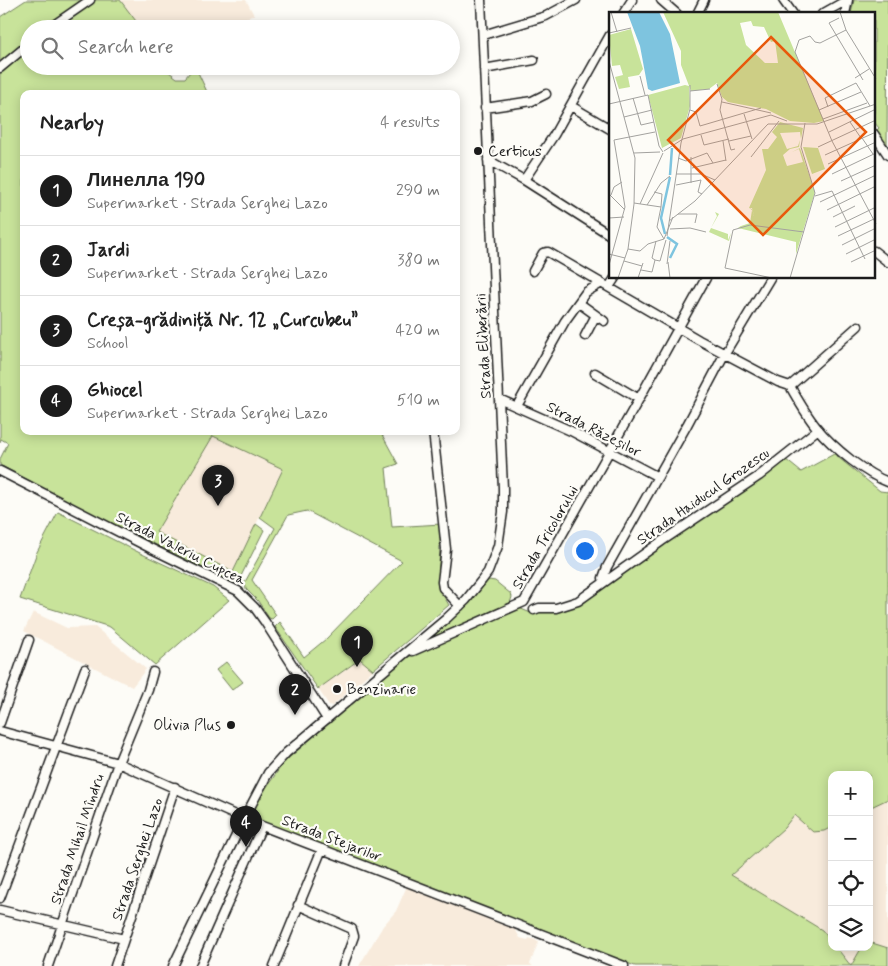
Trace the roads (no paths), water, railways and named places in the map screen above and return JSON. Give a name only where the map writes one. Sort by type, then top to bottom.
[{"type":"street","points":[[61,20],[90,0]]},
{"type":"street","name":"Strada Eliberării","points":[[406,654],[474,592],[488,572],[498,546],[503,512],[481,0]]},
{"type":"street","points":[[483,35],[546,16],[576,0]]},
{"type":"street","points":[[624,12],[632,0]]},
{"type":"street","points":[[660,0],[674,12]]},
{"type":"street","points":[[698,12],[704,0]]},
{"type":"street","points":[[783,0],[792,12]]},
{"type":"street","points":[[826,12],[847,0]]},
{"type":"street","points":[[524,180],[554,135],[609,37]]},
{"type":"street","points":[[0,68],[20,51]]},
{"type":"street","points":[[484,69],[534,60]]},
{"type":"street","points":[[485,108],[532,102],[546,94]]},
{"type":"street","points":[[571,106],[609,128]]},
{"type":"street","points":[[876,137],[888,154]]},
{"type":"street","points":[[488,160],[524,180],[609,235]]},
{"type":"street","points":[[533,271],[546,252],[678,328],[778,382],[790,386],[817,430],[832,445],[869,474],[888,482]]},
{"type":"street","points":[[876,253],[888,262]]},
{"type":"street","points":[[609,287],[614,279]]},
{"type":"street","name":"Strada Tricolorului","points":[[406,654],[524,602],[705,279]]},
{"type":"street","name":"Strada Haiducul Grozescu","points":[[604,582],[603,578],[607,566],[725,353],[769,279]]},
{"type":"street","points":[[517,406],[553,341],[586,292],[600,284]]},
{"type":"street","points":[[579,303],[604,321]]},
{"type":"street","points":[[585,336],[596,316]]},
{"type":"street","points":[[790,386],[858,326]]},
{"type":"street","points":[[595,373],[639,400]]},
{"type":"street","name":"Strada Răzeșilor","points":[[499,399],[571,431],[658,477]]},
{"type":"street","name":"Strada Haiducul Grozescu","points":[[534,610],[539,608],[556,608],[578,601],[662,541],[752,481],[817,430]]},
{"type":"street","points":[[433,435],[446,549],[442,582],[443,588],[460,606]]},
{"type":"street","name":"Strada Valeriu Cupcea","points":[[0,471],[152,549],[238,590],[265,622],[327,718]]},
{"type":"street","points":[[0,723],[29,640]]},
{"type":"street","points":[[173,966],[244,818],[268,774],[286,753],[372,680],[406,654]]},
{"type":"street","points":[[0,898],[85,669]]},
{"type":"street","name":"Strada Mihail Mîndru","points":[[48,966],[118,763],[148,690],[153,672]]},
{"type":"street","name":"Strada Stejarilor","points":[[0,731],[118,763],[262,826],[624,966]]},
{"type":"street","name":"Strada Serghei Lazo","points":[[115,966],[175,787]]},
{"type":"street","points":[[200,966],[262,826]]},
{"type":"street","points":[[274,966],[322,849]]},
{"type":"street","points":[[298,905],[352,929],[354,936],[343,966]]},
{"type":"street","name":"Strada Mihail Mîndru","points":[[0,910],[62,924]]},
{"type":"street","name":"Strada Serghei Lazo","points":[[62,924],[124,939]]},
{"type":"place","name":"Certicus","points":[[478,151]]},
{"type":"place","name":"Creșa-grădiniță Nr. 12 „Curcubeu”","points":[[218,506]]},
{"type":"place","name":"Линелла 190","points":[[357,667]]},
{"type":"place","name":"Benzinarie","points":[[337,689]]},
{"type":"place","name":"Jardi","points":[[295,715]]},
{"type":"place","name":"Olivia Plus","points":[[231,725]]},
{"type":"place","name":"Ghiocel","points":[[246,847]]}]
